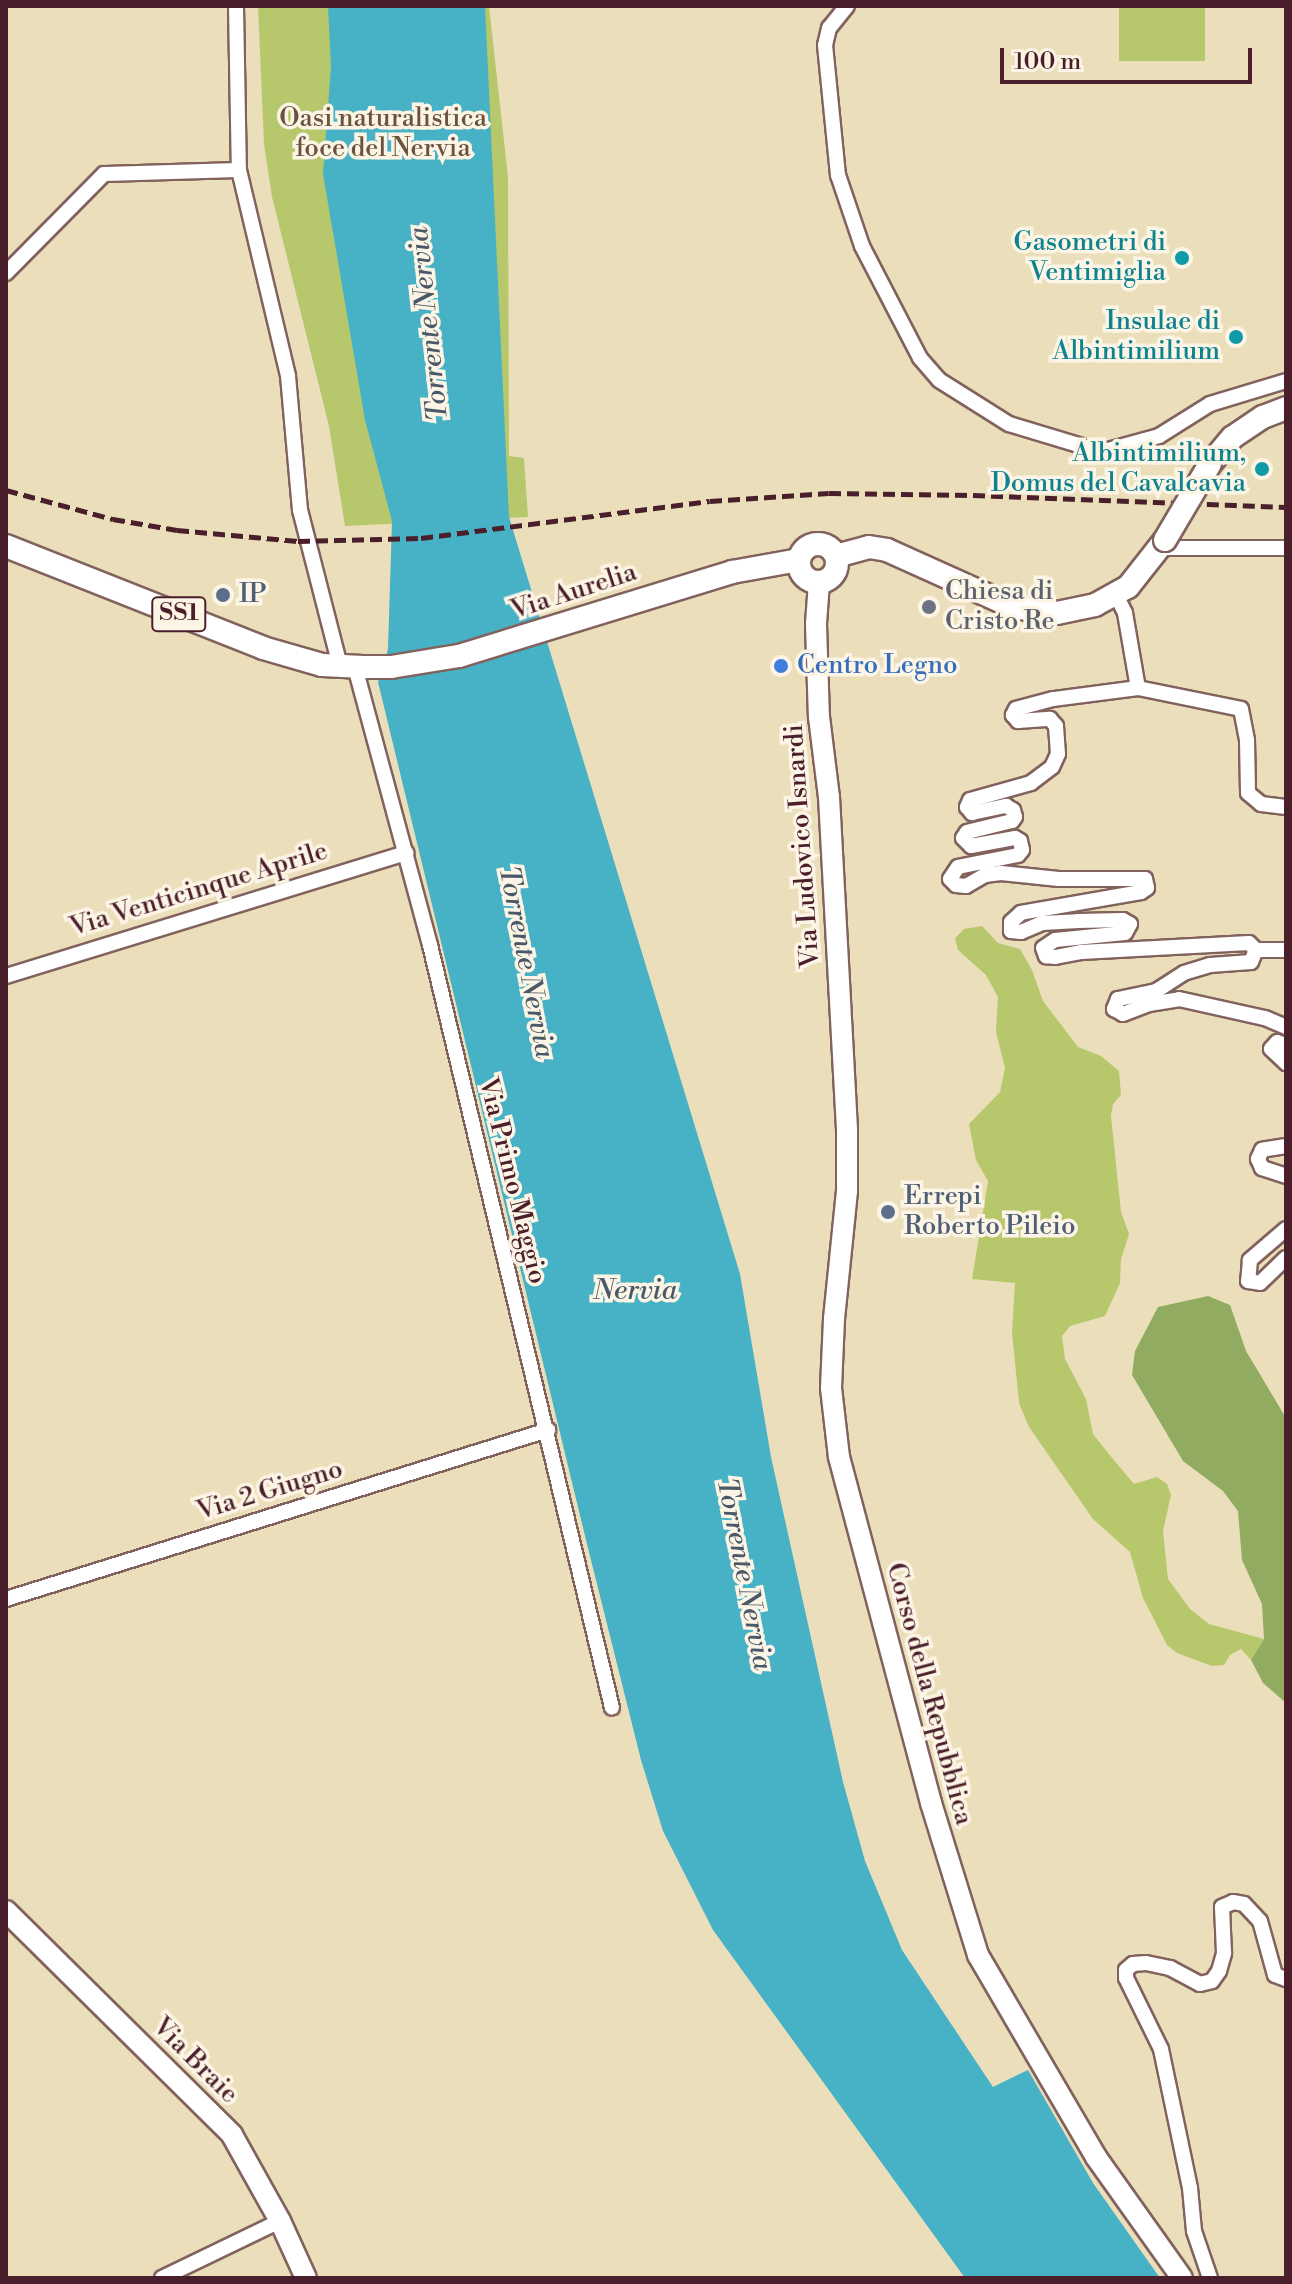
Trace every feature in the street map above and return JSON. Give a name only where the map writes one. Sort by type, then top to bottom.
[{"type":"main road","name":"SS1","points":[[808,573],[805,549],[816,544],[828,546],[836,556],[869,547],[887,550],[1013,607],[1035,613],[1075,610],[1116,595],[1138,578],[1163,544],[1210,464],[1240,432],[1286,408]]},
{"type":"main road","name":"SS1","points":[[6,546],[263,648],[303,660],[353,667]]},
{"type":"main road","points":[[808,573],[834,573],[836,556]]},
{"type":"main road","name":"Via Aurelia","points":[[353,667],[391,667],[447,659],[571,624],[732,572],[808,573]]},
{"type":"main road","name":"Via Ludovico Isnardi","points":[[808,573],[816,624],[844,1064]]},
{"type":"main road","name":"Corso della Repubblica","points":[[844,1064],[847,1191],[834,1319],[831,1388],[839,1457],[931,1803],[978,1955],[1096,2157],[1182,2278]]},
{"type":"main road","name":"Via Braie","points":[[6,1911],[232,2135],[280,2221],[306,2278]]},
{"type":"street","name":"Via Primo Maggio","points":[[236,6],[239,170],[288,376],[300,510],[353,667],[407,853],[548,1430],[612,1708]]},
{"type":"street","points":[[847,6],[829,28],[825,45],[838,175],[862,246],[920,358],[939,380],[1009,424],[1080,446],[1108,450],[1159,436],[1210,404],[1286,381]]},
{"type":"street","points":[[6,273],[104,174],[239,170]]},
{"type":"street","points":[[1163,544],[1286,548]]},
{"type":"street","points":[[1116,595],[1125,613],[1138,688]]},
{"type":"street","points":[[1286,807],[1261,804],[1248,793],[1247,740],[1241,709],[1138,688],[1053,699],[1016,709],[1013,715],[1016,720],[1050,719],[1056,726],[1058,754],[1052,767],[1031,783],[970,800],[967,807],[972,813],[1006,806],[1013,810],[1015,817],[1012,821],[969,831],[963,838],[971,846],[1015,838],[1022,844],[1022,850],[1018,855],[958,867],[950,879],[956,885],[966,886],[985,875],[1001,873],[1059,879],[1142,878],[1147,881],[1143,892],[1021,913],[1011,922],[1011,931],[1021,932],[1042,923],[1066,921],[1123,920],[1130,924],[1125,933],[1055,940],[1043,948],[1046,956],[1246,942],[1256,950],[1286,950]]},
{"type":"street","name":"Via Venticinque Aprile","points":[[6,976],[407,853]]},
{"type":"street","points":[[1256,950],[1254,959],[1248,963],[1210,965],[1184,973],[1156,991],[1118,999],[1114,1009],[1123,1014],[1179,999],[1265,1018],[1286,1027]]},
{"type":"street","points":[[1286,1045],[1277,1042],[1271,1049],[1286,1063]]},
{"type":"street","points":[[1286,1146],[1262,1150],[1258,1159],[1262,1168],[1286,1176]]},
{"type":"street","points":[[1286,1229],[1250,1260],[1248,1281],[1255,1285],[1260,1283],[1286,1258]]},
{"type":"street","name":"Via 2 Giugno","points":[[6,1599],[548,1430]]},
{"type":"street","points":[[1210,2278],[1194,2231],[1190,2188],[1161,2049],[1126,1978],[1126,1970],[1133,1964],[1146,1963],[1170,1968],[1200,1984],[1212,1981],[1219,1971],[1224,1953],[1222,1907],[1233,1902],[1244,1904],[1260,1921],[1275,1975],[1286,1979]]},
{"type":"street","points":[[162,2278],[280,2221]]},
{"type":"green space","name":"Oasi naturalistica foce del Nervia","points":[[258,6],[489,6],[508,177],[509,456],[524,458],[528,517],[345,526],[329,426],[272,197],[264,144]]},
{"type":"green space","points":[[1119,6],[1205,6],[1205,61],[1119,61]]},
{"type":"green space","points":[[982,926],[998,943],[1020,949],[1032,970],[1043,1001],[1078,1047],[1101,1056],[1119,1071],[1121,1095],[1113,1104],[1111,1116],[1121,1212],[1129,1234],[1121,1259],[1120,1283],[1105,1316],[1070,1326],[1062,1336],[1065,1359],[1086,1399],[1093,1434],[1108,1453],[1134,1484],[1157,1477],[1167,1484],[1171,1495],[1163,1531],[1168,1579],[1190,1609],[1209,1624],[1264,1639],[1251,1660],[1241,1649],[1230,1655],[1224,1665],[1212,1666],[1177,1653],[1167,1645],[1143,1598],[1130,1552],[1093,1519],[1029,1427],[1019,1403],[1012,1332],[1015,1283],[972,1279],[988,1181],[976,1160],[969,1124],[1000,1092],[1005,1068],[996,1032],[998,997],[986,975],[958,950],[955,938],[964,929]]},
{"type":"green space","points":[[1208,1296],[1230,1305],[1246,1351],[1286,1418],[1286,1703],[1263,1683],[1251,1660],[1264,1639],[1262,1604],[1242,1560],[1238,1511],[1223,1491],[1183,1461],[1132,1375],[1135,1351],[1158,1307]]},
{"type":"water","name":"Nervia","points":[[328,6],[485,6],[509,517],[740,1274],[771,1457],[843,1782],[865,1861],[902,1950],[993,2087],[1028,2070],[1093,2183],[1160,2278],[965,2278],[713,1930],[663,1831],[641,1760],[586,1540],[378,682],[388,649],[392,521],[365,420],[323,174],[331,66]]},
{"type":"railway","points":[[6,490],[113,519],[177,530],[298,541],[421,538],[710,501],[829,493],[973,495],[1286,507]]},
{"type":"place","name":"Gasometri di Ventimiglia","points":[[1182,258]]},
{"type":"place","name":"Insulae di Albintimilium","points":[[1236,337]]},
{"type":"place","name":"Albintimilium, Domus del Cavalcavia","points":[[1262,469]]},
{"type":"place","name":"IP","points":[[223,595]]},
{"type":"place","name":"Chiesa di Cristo Re","points":[[929,607]]},
{"type":"place","name":"Centro Legno","points":[[781,666]]},
{"type":"place","name":"Errepi Roberto Pileio","points":[[888,1212]]},
{"type":"water label","name":"Torrente Nervia","points":[[429,324]]},
{"type":"water label","name":"Torrente Nervia","points":[[526,962]]},
{"type":"water label","name":"Torrente Nervia","points":[[744,1574]]}]
